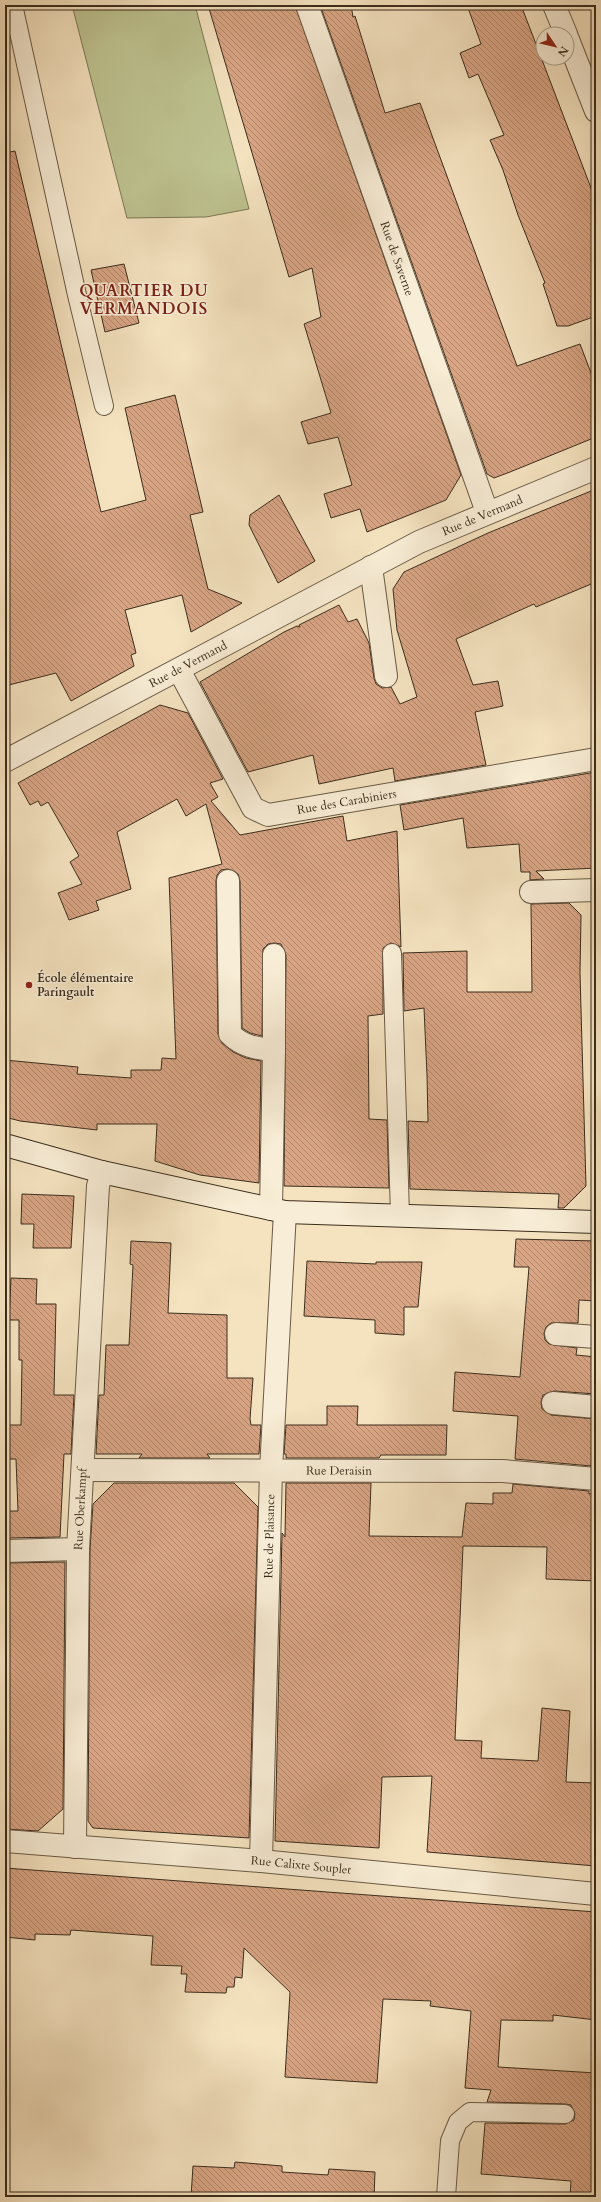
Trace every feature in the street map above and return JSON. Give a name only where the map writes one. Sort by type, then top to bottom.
[{"type":"street","name":"Rue de Saverne","points":[[307,5],[488,512]]},
{"type":"street","points":[[554,5],[563,26]]},
{"type":"street","points":[[575,57],[596,111]]},
{"type":"street","name":"Rue de Vermand","points":[[5,761],[419,542],[596,468]]},
{"type":"street","points":[[371,567],[386,676]]},
{"type":"street","name":"Rue des Carabiniers","points":[[179,670],[253,808],[268,815],[596,759]]},
{"type":"street","points":[[228,881],[230,1034],[238,1043],[259,1049],[274,1050]]},
{"type":"street","points":[[531,892],[596,890]]},
{"type":"street","name":"Rue de Plaisance","points":[[262,1860],[278,1210],[274,1050],[274,955]]},
{"type":"street","points":[[5,1145],[102,1172],[278,1210],[596,1222]]},
{"type":"street","name":"Rue Oberkampf","points":[[75,1847],[78,1549],[98,1186],[102,1172]]},
{"type":"street","points":[[556,1334],[596,1337]]},
{"type":"street","points":[[553,1403],[596,1406]]},
{"type":"street","name":"Rue Deraisin","points":[[82,1470],[503,1471],[596,1479]]},
{"type":"street","points":[[5,1551],[78,1549]]},
{"type":"street","name":"Rue Calixte Souplet","points":[[5,1841],[262,1860],[596,1894]]},
{"type":"lane","points":[[14,5],[77,295],[104,406]]},
{"type":"lane","points":[[392,953],[400,1215]]},
{"type":"lane","points":[[446,2197],[450,2141],[458,2122],[470,2112],[565,2114]]},
{"type":"green space","points":[[72,5],[195,5],[249,209],[206,217],[127,218]]},
{"type":"building","points":[[208,5],[295,5],[461,475],[446,500],[367,532],[360,509],[331,518],[324,494],[352,485],[338,437],[308,444],[301,422],[331,413],[304,324],[321,317],[312,268],[289,277]]},
{"type":"building","points":[[320,5],[351,5],[353,17],[355,16],[385,113],[420,103],[517,366],[580,344],[596,386],[596,437],[494,478],[487,474]]},
{"type":"building","points":[[467,5],[521,5],[535,42],[535,66],[544,66],[596,201],[596,316],[568,326],[557,326],[543,284],[545,283],[518,215],[503,170],[490,140],[504,135],[478,74],[469,78],[460,53],[481,44]]},
{"type":"building","points":[[15,151],[101,512],[146,500],[125,408],[175,395],[203,512],[190,515],[208,589],[242,603],[191,632],[182,595],[125,610],[136,653],[131,655],[134,666],[71,701],[56,673],[5,686],[5,153]]},
{"type":"building","points":[[124,264],[139,323],[105,332],[91,270]]},
{"type":"building","points":[[596,489],[596,582],[536,607],[534,604],[456,639],[473,685],[498,681],[503,706],[475,712],[486,765],[395,781],[393,768],[319,784],[313,755],[248,772],[200,682],[284,632],[297,626],[300,627],[299,625],[339,605],[348,622],[357,619],[369,643],[376,684],[382,688],[391,687],[400,704],[417,697],[397,630],[393,589],[404,572],[488,533]]},
{"type":"building","points":[[279,495],[315,561],[278,583],[249,525],[250,515]]},
{"type":"building","points":[[160,705],[188,713],[223,779],[210,783],[218,797],[211,801],[240,835],[343,816],[347,841],[397,831],[401,947],[391,943],[383,948],[383,1014],[368,1016],[369,1119],[387,1120],[389,1188],[284,1186],[286,955],[281,944],[268,944],[263,949],[262,1036],[250,1033],[242,1028],[240,881],[238,874],[228,869],[221,870],[217,875],[216,881],[218,1034],[222,1043],[233,1052],[246,1058],[261,1061],[259,1183],[200,1175],[155,1161],[157,1124],[97,1124],[97,1130],[20,1121],[5,1117],[5,1060],[78,1067],[77,1074],[131,1078],[131,1070],[161,1070],[162,1058],[176,1059],[169,878],[222,864],[206,804],[186,816],[177,799],[117,832],[131,889],[96,901],[99,910],[69,920],[58,893],[82,884],[70,862],[79,856],[48,802],[41,806],[38,801],[30,805],[18,783]]},
{"type":"building","points":[[596,772],[596,868],[536,871],[544,879],[530,880],[530,872],[521,872],[519,844],[467,848],[463,818],[404,830],[400,805]]},
{"type":"building","points":[[569,903],[581,915],[580,973],[586,1186],[564,1208],[558,1208],[559,1194],[410,1189],[408,1121],[428,1122],[427,1075],[424,1008],[404,1011],[403,953],[467,951],[467,992],[532,992],[531,904]]},
{"type":"building","points":[[22,1194],[74,1196],[71,1248],[33,1248],[34,1224],[21,1224]]},
{"type":"building","points":[[516,1239],[596,1241],[596,1301],[579,1300],[578,1323],[551,1323],[546,1327],[544,1333],[545,1340],[549,1344],[577,1348],[576,1355],[596,1357],[596,1394],[554,1391],[543,1395],[541,1402],[542,1409],[551,1415],[596,1419],[596,1435],[594,1435],[591,1466],[515,1459],[518,1416],[453,1411],[455,1372],[520,1377],[529,1267],[514,1267]]},
{"type":"building","points":[[131,1241],[171,1243],[168,1313],[227,1315],[227,1378],[253,1378],[250,1419],[251,1425],[261,1425],[259,1454],[207,1454],[210,1458],[139,1458],[142,1454],[96,1454],[99,1395],[104,1395],[106,1345],[129,1345],[133,1265],[130,1264]]},
{"type":"building","points":[[307,1261],[376,1264],[376,1262],[422,1262],[418,1307],[404,1307],[404,1335],[375,1333],[375,1320],[304,1316]]},
{"type":"building","points":[[11,1278],[37,1279],[36,1304],[56,1304],[54,1395],[74,1395],[71,1454],[64,1454],[60,1537],[5,1538],[5,1511],[18,1511],[16,1459],[5,1459],[5,1425],[21,1425],[22,1360],[19,1360],[19,1320],[9,1320]]},
{"type":"building","points":[[327,1406],[358,1406],[357,1425],[447,1425],[446,1455],[381,1455],[379,1458],[286,1458],[286,1454],[284,1454],[286,1425],[327,1425]]},
{"type":"building","points":[[114,1483],[234,1483],[258,1507],[249,1838],[93,1828],[88,1821],[90,1549],[93,1504]]},
{"type":"building","points":[[286,1483],[371,1483],[369,1536],[462,1537],[466,1503],[493,1504],[493,1493],[512,1493],[513,1484],[589,1491],[589,1494],[596,1493],[596,1581],[546,1579],[547,1547],[463,1546],[455,1740],[482,1741],[481,1758],[538,1761],[542,1708],[570,1711],[566,1782],[596,1783],[596,1866],[427,1852],[432,1776],[382,1777],[379,1848],[275,1841],[282,1533],[285,1537]]},
{"type":"building","points":[[65,1562],[63,1809],[38,1831],[5,1829],[5,1563]]},
{"type":"building","points":[[5,1868],[596,1912],[596,2020],[553,2015],[553,2021],[501,2020],[498,2067],[596,2073],[596,2197],[570,2197],[571,2181],[481,2174],[485,2123],[565,2124],[574,2120],[575,2114],[571,2105],[565,2104],[487,2102],[491,2090],[465,2088],[471,2011],[430,2006],[431,2001],[383,1999],[377,2083],[285,2077],[290,1992],[244,1948],[242,1978],[235,1977],[234,1987],[227,1987],[226,1993],[185,1992],[187,1974],[181,1974],[182,1966],[151,1965],[153,1936],[71,1930],[70,1935],[35,1934],[35,1940],[5,1937]]},
{"type":"building","points":[[235,2162],[282,2166],[282,2172],[328,2175],[329,2169],[375,2172],[374,2197],[191,2197],[193,2166],[234,2168]]},
{"type":"place","name":"École élémentaire Paringault","points":[[29,985]]},
{"type":"district","name":"QUARTIER DU VERMANDOIS","points":[[144,299]]}]
